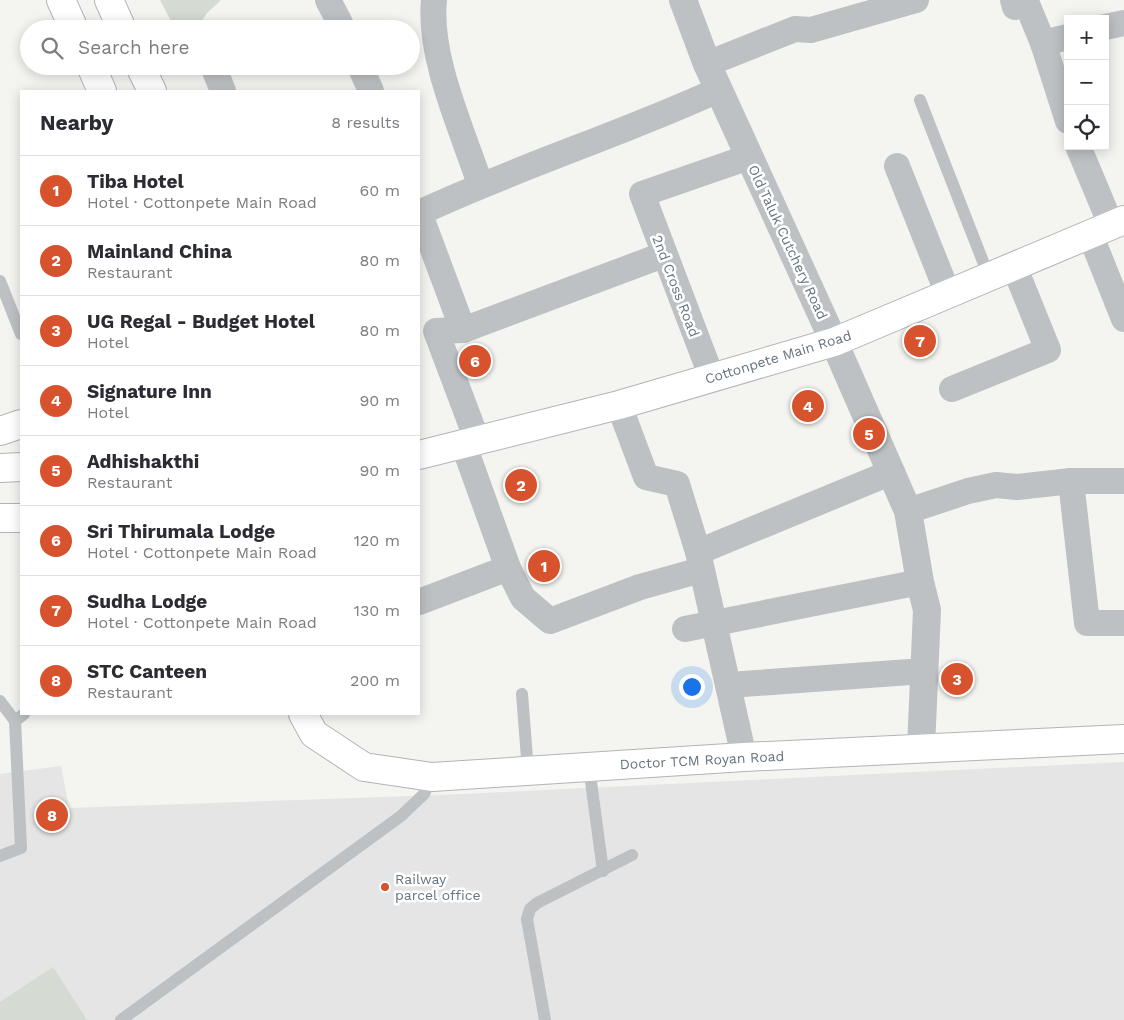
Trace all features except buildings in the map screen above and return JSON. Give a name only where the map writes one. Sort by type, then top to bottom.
[{"type":"main road","points":[[61,0],[70,20]]},
{"type":"main road","points":[[109,0],[118,20]]},
{"type":"main road","points":[[95,75],[102,90]]},
{"type":"main road","points":[[144,75],[152,90]]},
{"type":"main road","name":"Cottonpete Main Road","points":[[420,455],[619,405],[834,342],[1108,226]]},
{"type":"main road","points":[[0,468],[20,467]]},
{"type":"main road","points":[[0,518],[20,518]]},
{"type":"main road","name":"Doctor TCM Royan Road","points":[[304,715],[314,734],[364,767],[432,777],[744,757],[1124,739]]},
{"type":"street","points":[[328,0],[338,20]]},
{"type":"street","points":[[434,0],[432,15],[436,51],[480,184]]},
{"type":"street","name":"Old Taluk Cutchery Road","points":[[683,0],[718,90],[834,342],[908,512],[920,582],[927,610],[921,748]]},
{"type":"street","points":[[707,64],[796,30],[811,30],[882,4],[916,0]]},
{"type":"street","points":[[1013,0],[1015,7],[1027,4],[1043,43],[1064,109]]},
{"type":"street","points":[[1109,27],[1124,23]]},
{"type":"street","points":[[1043,43],[1064,38]]},
{"type":"street","points":[[217,75],[223,90]]},
{"type":"street","points":[[364,75],[371,90]]},
{"type":"street","points":[[463,330],[420,220],[480,184],[594,139],[654,119],[718,90]]},
{"type":"street","points":[[1080,150],[1108,226],[1124,319]]},
{"type":"street","name":"2nd Cross Road","points":[[712,378],[663,254],[642,194],[749,157]]},
{"type":"street","points":[[897,166],[948,294]]},
{"type":"street","points":[[663,254],[463,330],[427,334],[470,442],[508,568],[523,598],[550,621],[640,587],[892,472]]},
{"type":"street","points":[[952,389],[1048,350],[1002,271]]},
{"type":"street","points":[[619,405],[646,476],[677,484],[699,561],[744,757]]},
{"type":"street","points":[[1071,481],[1086,623],[1124,623]]},
{"type":"street","points":[[908,512],[968,491],[996,485],[1017,487],[1071,481],[1124,481]]},
{"type":"street","points":[[420,602],[508,568]]},
{"type":"street","points":[[685,629],[920,582]]},
{"type":"street","points":[[729,685],[924,671]]},
{"type":"lane","points":[[920,100],[1002,271]]},
{"type":"lane","points":[[0,281],[20,331]]},
{"type":"lane","points":[[522,694],[528,771]]},
{"type":"lane","points":[[0,701],[20,717],[21,848],[0,856]]},
{"type":"lane","points":[[589,767],[603,871]]},
{"type":"lane","points":[[121,1020],[401,816],[424,794],[432,777]]},
{"type":"lane","points":[[545,1020],[528,914],[537,903],[632,856]]},
{"type":"shaded area","points":[[160,0],[221,0],[202,20],[170,20]]},
{"type":"shaded area","points":[[1124,762],[1124,1020],[0,1020],[0,774],[61,766],[69,808],[441,795]]},
{"type":"shaded area","points":[[53,967],[87,1020],[0,1020],[0,1002]]},
{"type":"place","name":"Sudha Lodge","points":[[920,341]]},
{"type":"place","name":"Sri Thirumala Lodge","points":[[475,361]]},
{"type":"place","name":"Signature Inn","points":[[808,406]]},
{"type":"place","name":"Adhishakthi","points":[[869,434]]},
{"type":"place","name":"Mainland China","points":[[521,485]]},
{"type":"place","name":"Tiba Hotel","points":[[544,566]]},
{"type":"place","name":"UG Regal - Budget Hotel","points":[[957,679]]},
{"type":"place","name":"STC Canteen","points":[[52,815]]},
{"type":"place","name":"Railway parcel office","points":[[385,887]]}]
